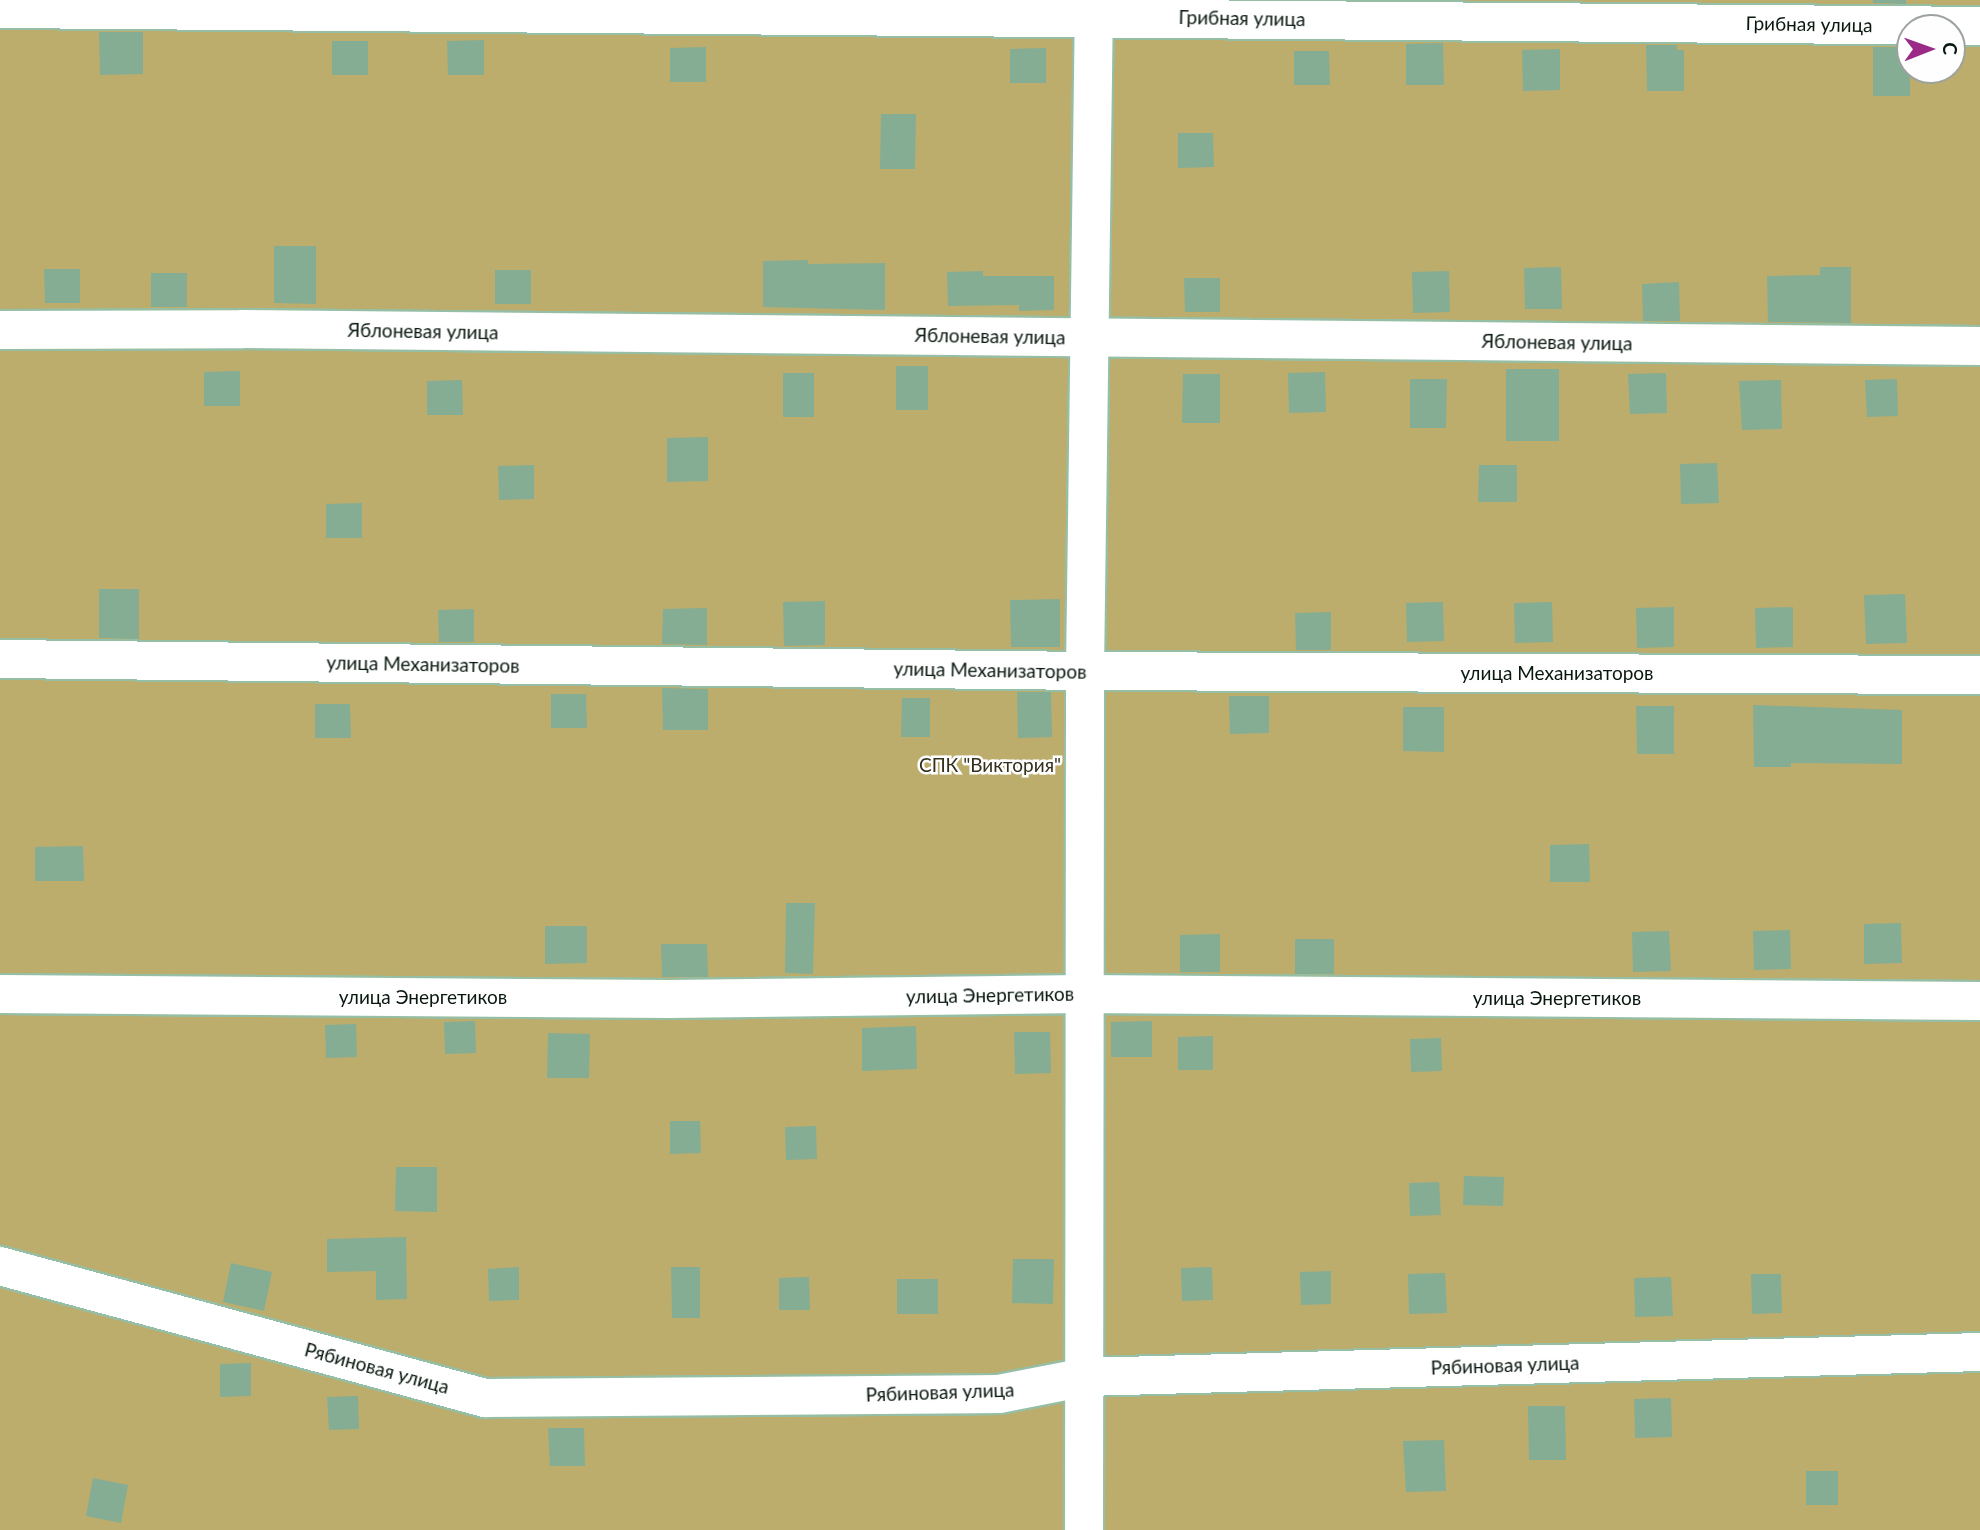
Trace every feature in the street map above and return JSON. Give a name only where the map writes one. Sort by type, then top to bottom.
[{"type":"street","name":"Грибная улица","points":[[0,9],[1094,8],[1980,26]]},
{"type":"street","points":[[1084,1530],[1086,1377],[1083,994],[1087,337],[1094,8]]},
{"type":"street","name":"Яблоневая улица","points":[[0,330],[243,329],[1980,346]]},
{"type":"street","name":"улица Механизаторов","points":[[0,659],[1085,671],[1980,675]]},
{"type":"street","name":"улица Энергетиков","points":[[0,994],[655,999],[1083,994],[1980,1001]]},
{"type":"street","name":"Рябиновая улица","points":[[0,1266],[485,1398],[999,1394],[1086,1377],[1980,1352]]},
{"type":"green space","name":"СПК \"Виктория\"","points":[[0,0],[1980,0],[1980,1530],[0,1530]]},
{"type":"building","points":[[1873,0],[1906,0],[1906,4],[1873,3]]},
{"type":"building","points":[[99,32],[143,32],[143,74],[100,75]]},
{"type":"building","points":[[484,40],[484,75],[448,75],[447,41]]},
{"type":"building","points":[[332,41],[368,41],[368,75],[332,75]]},
{"type":"building","points":[[1443,43],[1444,85],[1406,85],[1406,44]]},
{"type":"building","points":[[1646,45],[1677,45],[1677,50],[1684,50],[1684,91],[1647,91]]},
{"type":"building","points":[[706,47],[706,82],[670,82],[670,48]]},
{"type":"building","points":[[1873,47],[1896,47],[1896,84],[1910,84],[1910,96],[1873,96]]},
{"type":"building","points":[[1046,48],[1046,83],[1010,83],[1010,49]]},
{"type":"building","points":[[1560,49],[1560,90],[1523,91],[1522,50]]},
{"type":"building","points":[[1294,51],[1329,51],[1330,85],[1294,85]]},
{"type":"building","points":[[881,114],[916,114],[915,169],[880,169]]},
{"type":"building","points":[[1178,133],[1213,133],[1214,167],[1178,168]]},
{"type":"building","points":[[274,246],[316,246],[316,304],[274,303]]},
{"type":"building","points":[[808,260],[808,264],[885,263],[885,310],[763,307],[763,261]]},
{"type":"building","points":[[1561,267],[1562,309],[1525,309],[1524,268]]},
{"type":"building","points":[[1820,267],[1851,267],[1851,323],[1768,322],[1767,276],[1820,275]]},
{"type":"building","points":[[44,269],[80,269],[80,303],[45,303]]},
{"type":"building","points":[[495,270],[531,270],[531,304],[495,304]]},
{"type":"building","points":[[983,271],[983,276],[1054,276],[1054,310],[1019,311],[1019,305],[948,306],[947,272]]},
{"type":"building","points":[[1449,271],[1450,312],[1413,313],[1412,272]]},
{"type":"building","points":[[151,273],[187,273],[187,307],[151,307]]},
{"type":"building","points":[[1184,278],[1220,278],[1220,312],[1185,312]]},
{"type":"building","points":[[1679,282],[1680,321],[1643,321],[1642,284]]},
{"type":"building","points":[[896,366],[928,366],[928,410],[896,410]]},
{"type":"building","points":[[1506,369],[1559,369],[1559,441],[1506,441]]},
{"type":"building","points":[[240,371],[240,406],[204,406],[204,372]]},
{"type":"building","points":[[1325,372],[1326,412],[1289,413],[1288,373]]},
{"type":"building","points":[[783,373],[814,373],[814,417],[783,417]]},
{"type":"building","points":[[1666,373],[1667,413],[1630,414],[1628,374]]},
{"type":"building","points":[[1183,374],[1220,374],[1220,423],[1182,423]]},
{"type":"building","points":[[1410,379],[1447,379],[1446,428],[1410,428]]},
{"type":"building","points":[[1897,379],[1898,416],[1867,417],[1865,380]]},
{"type":"building","points":[[462,380],[463,415],[427,415],[427,381]]},
{"type":"building","points":[[1781,380],[1782,429],[1742,430],[1739,381]]},
{"type":"building","points":[[708,437],[708,481],[667,482],[667,438]]},
{"type":"building","points":[[1717,463],[1719,503],[1681,504],[1680,464]]},
{"type":"building","points":[[534,465],[534,499],[499,500],[498,466]]},
{"type":"building","points":[[1479,465],[1517,465],[1517,502],[1478,502]]},
{"type":"building","points":[[362,503],[362,538],[326,538],[326,504]]},
{"type":"building","points":[[99,589],[139,589],[139,639],[99,638]]},
{"type":"building","points":[[1905,594],[1907,643],[1866,644],[1864,595]]},
{"type":"building","points":[[1060,599],[1060,647],[1011,647],[1010,600]]},
{"type":"building","points":[[825,601],[825,645],[784,646],[783,602]]},
{"type":"building","points":[[1443,602],[1444,641],[1407,642],[1406,603]]},
{"type":"building","points":[[1552,602],[1553,642],[1515,643],[1514,603]]},
{"type":"building","points":[[1674,607],[1674,647],[1637,648],[1636,608]]},
{"type":"building","points":[[1793,607],[1793,647],[1756,648],[1755,608]]},
{"type":"building","points":[[707,608],[707,645],[662,644],[663,609]]},
{"type":"building","points":[[474,609],[474,642],[439,642],[438,610]]},
{"type":"building","points":[[1331,612],[1331,650],[1296,650],[1295,613]]},
{"type":"building","points":[[662,688],[708,689],[708,730],[663,730]]},
{"type":"building","points":[[1017,692],[1051,692],[1052,737],[1018,738]]},
{"type":"building","points":[[551,694],[586,694],[587,728],[551,728]]},
{"type":"building","points":[[1229,696],[1269,696],[1269,733],[1230,734]]},
{"type":"building","points":[[902,698],[930,698],[930,737],[901,737]]},
{"type":"building","points":[[315,704],[350,704],[351,738],[315,738]]},
{"type":"building","points":[[1753,705],[1902,710],[1902,764],[1791,763],[1791,767],[1754,767]]},
{"type":"building","points":[[1636,706],[1674,706],[1674,754],[1637,754]]},
{"type":"building","points":[[1403,707],[1444,707],[1444,752],[1403,751]]},
{"type":"building","points":[[1589,844],[1590,882],[1550,882],[1550,845]]},
{"type":"building","points":[[83,846],[84,881],[35,881],[35,847]]},
{"type":"building","points":[[786,903],[815,903],[813,974],[785,973]]},
{"type":"building","points":[[1901,923],[1902,963],[1864,964],[1864,924]]},
{"type":"building","points":[[545,926],[587,926],[587,963],[545,964]]},
{"type":"building","points":[[1790,930],[1791,969],[1754,970],[1753,931]]},
{"type":"building","points":[[1669,931],[1671,971],[1633,972],[1632,932]]},
{"type":"building","points":[[1220,934],[1220,972],[1180,972],[1180,935]]},
{"type":"building","points":[[1295,939],[1334,939],[1334,974],[1295,974]]},
{"type":"building","points":[[661,944],[707,944],[708,977],[662,977]]},
{"type":"building","points":[[475,1021],[476,1053],[445,1054],[444,1022]]},
{"type":"building","points":[[1152,1021],[1152,1057],[1111,1057],[1111,1022]]},
{"type":"building","points":[[356,1024],[357,1057],[326,1058],[325,1025]]},
{"type":"building","points":[[916,1026],[917,1069],[862,1071],[862,1028]]},
{"type":"building","points":[[1014,1032],[1050,1032],[1051,1073],[1015,1074]]},
{"type":"building","points":[[548,1033],[590,1034],[589,1078],[547,1078]]},
{"type":"building","points":[[1213,1036],[1213,1070],[1178,1070],[1178,1037]]},
{"type":"building","points":[[1441,1038],[1442,1071],[1411,1072],[1410,1039]]},
{"type":"building","points":[[670,1121],[700,1121],[701,1153],[670,1154]]},
{"type":"building","points":[[816,1126],[817,1159],[786,1160],[785,1127]]},
{"type":"building","points":[[396,1167],[437,1167],[437,1212],[395,1211]]},
{"type":"building","points":[[1464,1176],[1504,1177],[1503,1206],[1463,1205]]},
{"type":"building","points":[[1439,1182],[1441,1215],[1410,1216],[1409,1183]]},
{"type":"building","points":[[406,1237],[407,1299],[376,1300],[376,1271],[327,1272],[327,1239]]},
{"type":"building","points":[[1013,1259],[1054,1259],[1053,1304],[1012,1303]]},
{"type":"building","points":[[231,1263],[272,1272],[264,1311],[223,1302]]},
{"type":"building","points":[[519,1267],[519,1300],[489,1301],[488,1269]]},
{"type":"building","points":[[671,1267],[700,1267],[700,1318],[672,1318]]},
{"type":"building","points":[[1212,1267],[1213,1300],[1182,1301],[1181,1268]]},
{"type":"building","points":[[1331,1271],[1331,1304],[1301,1305],[1300,1272]]},
{"type":"building","points":[[1445,1273],[1447,1313],[1409,1314],[1408,1274]]},
{"type":"building","points":[[1751,1274],[1781,1274],[1782,1313],[1752,1314]]},
{"type":"building","points":[[809,1277],[810,1310],[779,1310],[779,1278]]},
{"type":"building","points":[[1671,1277],[1673,1316],[1635,1317],[1634,1278]]},
{"type":"building","points":[[897,1279],[938,1279],[938,1314],[897,1314]]},
{"type":"building","points":[[251,1363],[251,1396],[220,1397],[220,1364]]},
{"type":"building","points":[[358,1396],[359,1429],[329,1430],[327,1397]]},
{"type":"building","points":[[1671,1398],[1672,1437],[1635,1438],[1634,1399]]},
{"type":"building","points":[[1528,1406],[1565,1406],[1566,1460],[1529,1460]]},
{"type":"building","points":[[548,1428],[584,1428],[585,1466],[550,1466]]},
{"type":"building","points":[[1444,1440],[1446,1491],[1406,1492],[1403,1441]]},
{"type":"building","points":[[1806,1471],[1838,1471],[1838,1505],[1806,1505]]},
{"type":"building","points":[[93,1478],[128,1485],[121,1523],[86,1516]]}]
